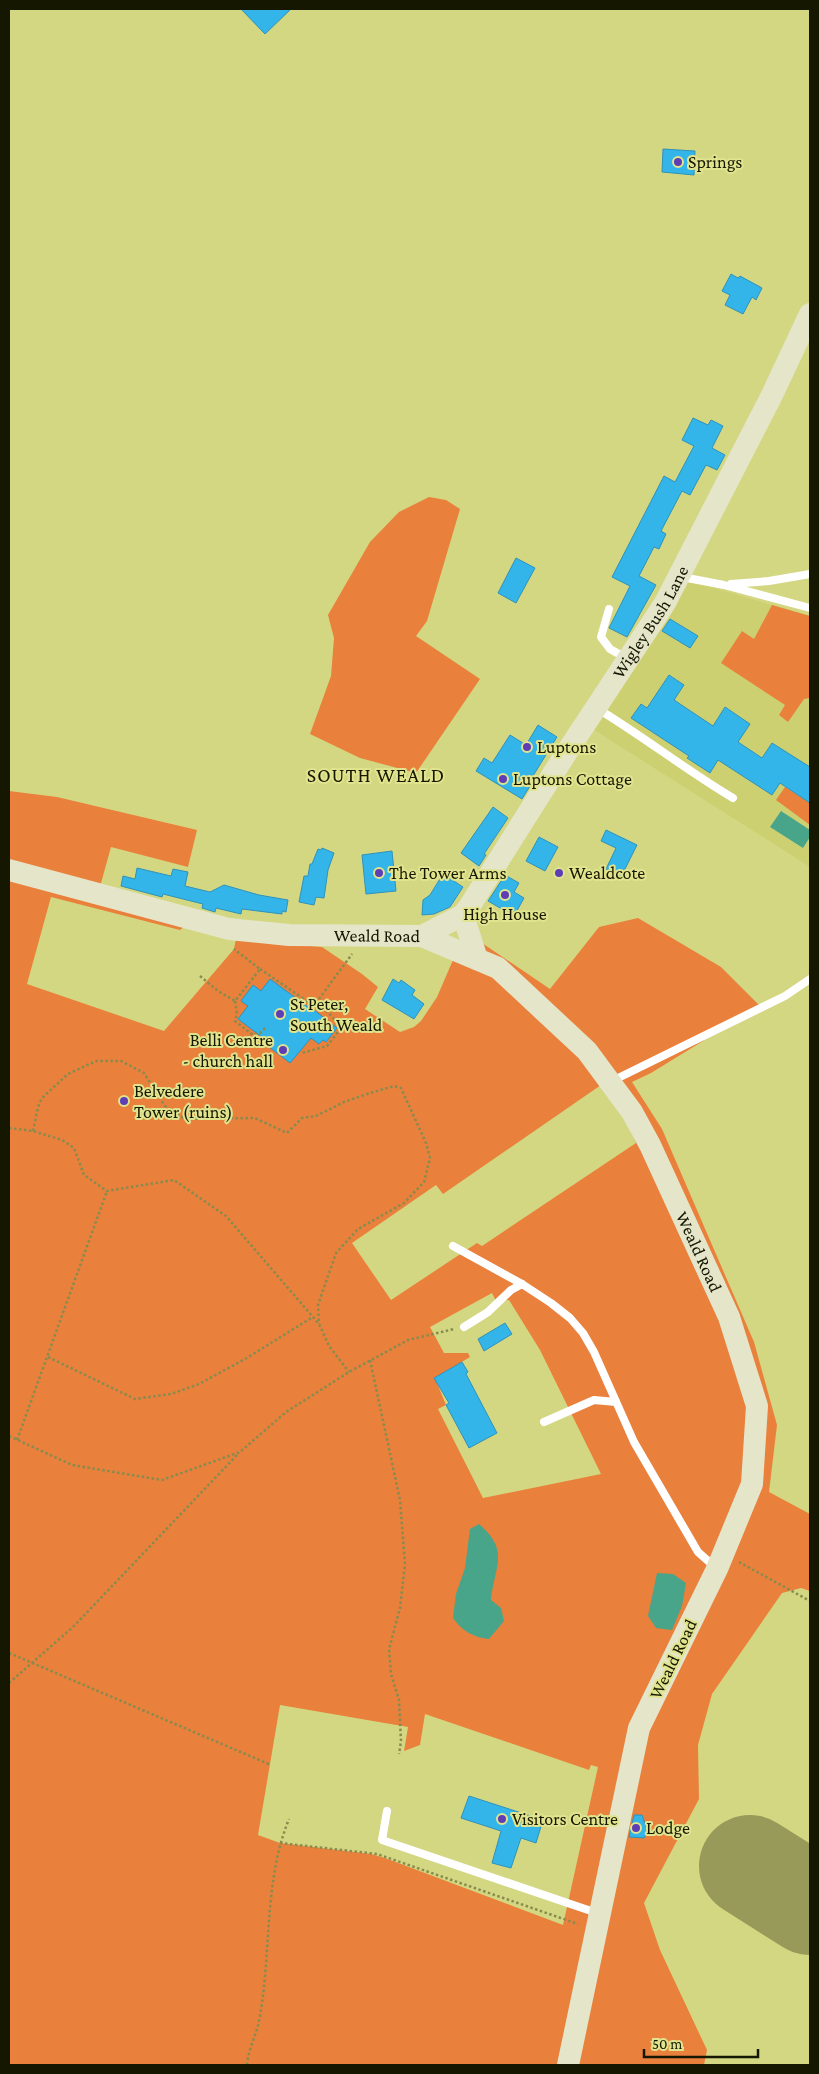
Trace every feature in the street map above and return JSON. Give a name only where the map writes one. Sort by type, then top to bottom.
[{"type":"street","name":"Wigley Bush Lane","points":[[463,915],[665,603],[772,395],[810,314]]},
{"type":"street","name":"Weald Road","points":[[9,870],[229,929],[289,935],[422,936],[498,968],[587,1051],[632,1112],[650,1145],[724,1308],[757,1406],[752,1484],[720,1561],[639,1728],[568,2065]]},
{"type":"street","points":[[422,936],[463,915],[476,959]]},
{"type":"lane","points":[[724,585],[769,581],[810,574]]},
{"type":"lane","points":[[680,576],[724,585],[810,608]]},
{"type":"lane","points":[[609,609],[601,637],[610,649],[628,659]]},
{"type":"lane","points":[[596,708],[733,798]]},
{"type":"lane","points":[[610,1082],[785,996],[810,979]]},
{"type":"lane","points":[[454,1246],[522,1284],[570,1318],[583,1333],[594,1352],[634,1442],[698,1552],[720,1561]]},
{"type":"lane","points":[[464,1327],[488,1312],[511,1290],[522,1284]]},
{"type":"lane","points":[[544,1422],[594,1400],[616,1402]]},
{"type":"lane","points":[[387,1811],[382,1840],[598,1922]]},
{"type":"path","points":[[317,1002],[365,936]]},
{"type":"path","points":[[234,949],[308,1001],[314,1000],[317,1002],[342,1026],[327,1046],[302,1053]]},
{"type":"path","points":[[260,969],[235,1001],[237,1014],[235,1020],[253,1035],[260,1033],[266,1027]]},
{"type":"path","points":[[200,976],[218,991],[235,1001]]},
{"type":"path","points":[[33,1131],[42,1098],[68,1074],[96,1061],[121,1061],[144,1073],[165,1106],[185,1119],[256,1118],[287,1133],[302,1118],[316,1116],[344,1102],[367,1094],[394,1086],[401,1088],[430,1158],[424,1182],[404,1203],[358,1229],[336,1253],[318,1305],[319,1324]]},
{"type":"path","points":[[9,1128],[33,1131],[62,1140],[74,1148],[84,1175],[107,1191],[174,1180],[226,1216],[319,1324],[329,1346],[349,1372]]},
{"type":"path","points":[[17,1440],[107,1191]]},
{"type":"path","points":[[48,1357],[136,1399],[171,1394],[199,1384],[245,1359],[313,1317]]},
{"type":"path","points":[[9,1683],[73,1627],[240,1452],[286,1412],[349,1372],[408,1340],[464,1327]]},
{"type":"path","points":[[370,1360],[400,1500],[405,1564],[400,1608],[389,1649],[392,1674],[399,1700],[401,1741],[399,1754]]},
{"type":"path","points":[[9,1436],[72,1465],[162,1480],[240,1452]]},
{"type":"path","points":[[720,1561],[810,1602]]},
{"type":"path","points":[[9,1654],[271,1765]]},
{"type":"path","points":[[247,2065],[259,2022],[271,1898],[280,1843],[289,1819]]},
{"type":"path","points":[[280,1843],[377,1854],[598,1922]]},
{"type":"shaded area","points":[[429,497],[446,500],[460,509],[427,621],[416,636],[480,679],[416,773],[360,758],[310,734],[331,676],[334,638],[328,615],[370,542],[399,512]]},
{"type":"shaded area","points":[[687,580],[810,616],[810,867],[588,726]]},
{"type":"shaded area","points":[[772,605],[810,616],[810,698],[804,699],[788,722],[779,715],[785,705],[721,663],[742,631],[754,639]]},
{"type":"shaded area","points":[[785,787],[810,803],[810,825],[776,800]]},
{"type":"shaded area","points":[[9,791],[57,797],[197,830],[188,867],[111,847],[98,894],[193,919],[180,930],[51,897],[27,984],[164,1031],[234,949],[236,939],[322,947],[378,987],[365,1009],[400,1032],[414,1027],[421,1021],[437,997],[453,960],[479,941],[550,989],[599,927],[638,918],[721,967],[760,1006],[651,1073],[632,1082],[662,1129],[754,1342],[777,1425],[769,1492],[810,1514],[810,1591],[801,1588],[782,1593],[712,1694],[698,1745],[699,1799],[644,1903],[660,1950],[707,2050],[704,2065],[9,2065]],"holes":[[[601,1085],[622,1112],[636,1143],[482,1246],[477,1243],[391,1300],[352,1243],[436,1185],[443,1194]],[[492,1293],[496,1301],[509,1300],[540,1350],[601,1474],[483,1498],[438,1409],[446,1405],[435,1378],[470,1357],[468,1353],[444,1353],[430,1327]],[[280,1705],[408,1727],[404,1751],[420,1745],[425,1714],[589,1770],[591,1765],[598,1767],[563,1925],[385,1858],[371,1854],[280,1843],[258,1835]]]},
{"type":"shaded area","points":[[781,811],[810,830],[810,837],[803,848],[770,827]]},
{"type":"shaded area","points":[[479,1524],[495,1542],[498,1559],[491,1600],[501,1608],[504,1621],[489,1639],[468,1633],[453,1618],[456,1594],[465,1568],[470,1529]]},
{"type":"shaded area","points":[[657,1573],[673,1574],[686,1583],[682,1606],[672,1630],[656,1628],[648,1616]]},
{"type":"building","points":[[241,9],[291,9],[265,34]]},
{"type":"building","name":"Springs","points":[[663,149],[695,151],[694,175],[662,172]]},
{"type":"building","points":[[731,274],[738,278],[740,276],[762,288],[756,300],[752,297],[743,314],[725,305],[730,295],[722,291]]},
{"type":"building","points":[[693,418],[708,425],[711,420],[723,426],[712,448],[725,455],[717,470],[706,465],[690,495],[682,491],[661,531],[666,534],[659,549],[654,547],[639,576],[656,585],[627,637],[609,628],[630,586],[612,577],[664,476],[675,482],[694,446],[682,440]]},
{"type":"building","points":[[516,558],[535,568],[516,603],[498,593]]},
{"type":"building","points":[[670,619],[698,636],[690,648],[662,631]]},
{"type":"building","points":[[669,675],[684,685],[674,700],[713,726],[725,707],[750,724],[738,742],[762,758],[772,743],[810,767],[810,803],[780,783],[772,795],[718,760],[710,773],[687,758],[689,756],[631,718],[641,704],[647,708]]},
{"type":"building","points":[[538,725],[557,737],[528,784],[530,786],[522,799],[476,771],[484,758],[492,763],[510,735],[526,745]]},
{"type":"building","points":[[493,807],[508,818],[484,854],[486,855],[479,866],[461,853]]},
{"type":"building","points":[[606,830],[637,845],[621,877],[606,869],[616,848],[601,841]]},
{"type":"building","points":[[539,837],[558,847],[545,871],[526,861]]},
{"type":"building","points":[[322,848],[334,853],[328,870],[324,898],[316,897],[314,905],[299,902],[304,876],[308,876],[310,864],[312,864],[318,849],[321,850]]},
{"type":"building","name":"The Tower Arms","points":[[392,851],[396,891],[366,894],[362,855]]},
{"type":"building","points":[[137,868],[171,876],[173,869],[188,872],[185,886],[210,892],[224,885],[259,895],[288,900],[286,912],[282,911],[282,914],[242,909],[241,914],[216,908],[215,912],[202,908],[203,904],[163,894],[162,897],[121,886],[123,876],[135,879]]},
{"type":"building","points":[[443,874],[463,887],[450,907],[434,914],[422,915],[423,900],[430,895]]},
{"type":"building","name":"High House","points":[[505,875],[519,883],[514,892],[524,898],[514,916],[488,901]]},
{"type":"building","name":"St Peter, South Weald","points":[[270,979],[337,1028],[326,1042],[323,1040],[319,1044],[311,1038],[290,1063],[264,1043],[266,1040],[238,1019],[248,1006],[241,1001],[253,985],[261,991]]},
{"type":"building","points":[[393,979],[399,983],[401,980],[415,990],[412,995],[424,1004],[414,1019],[382,1000]]},
{"type":"building","points":[[505,1323],[512,1334],[484,1351],[478,1339]]},
{"type":"building","points":[[462,1362],[468,1372],[466,1374],[497,1433],[469,1448],[446,1405],[449,1403],[434,1378]]},
{"type":"building","name":"Visitors Centre","points":[[469,1796],[543,1820],[536,1843],[521,1838],[511,1868],[492,1863],[501,1831],[461,1818]]},
{"type":"building","points":[[634,1815],[642,1815],[648,1832],[644,1838],[629,1837]]},
{"type":"runway","points":[[750,1866],[810,1904]]},
{"type":"place","name":"Springs","points":[[678,162]]},
{"type":"place","name":"Luptons","points":[[527,747]]},
{"type":"place","name":"Luptons Cottage","points":[[503,779]]},
{"type":"place","name":"The Tower Arms","points":[[379,873]]},
{"type":"place","name":"Wealdcote","points":[[559,873]]},
{"type":"place","name":"High House","points":[[505,895]]},
{"type":"place","name":"St Peter, South Weald","points":[[280,1014]]},
{"type":"place","name":"Belli Centre - church hall","points":[[283,1050]]},
{"type":"place","name":"Belvedere Tower (ruins)","points":[[124,1101]]},
{"type":"place","name":"Visitors Centre","points":[[502,1819]]},
{"type":"place","name":"Lodge","points":[[636,1828]]},
{"type":"district","name":"SOUTH WEALD","points":[[376,775]]}]
